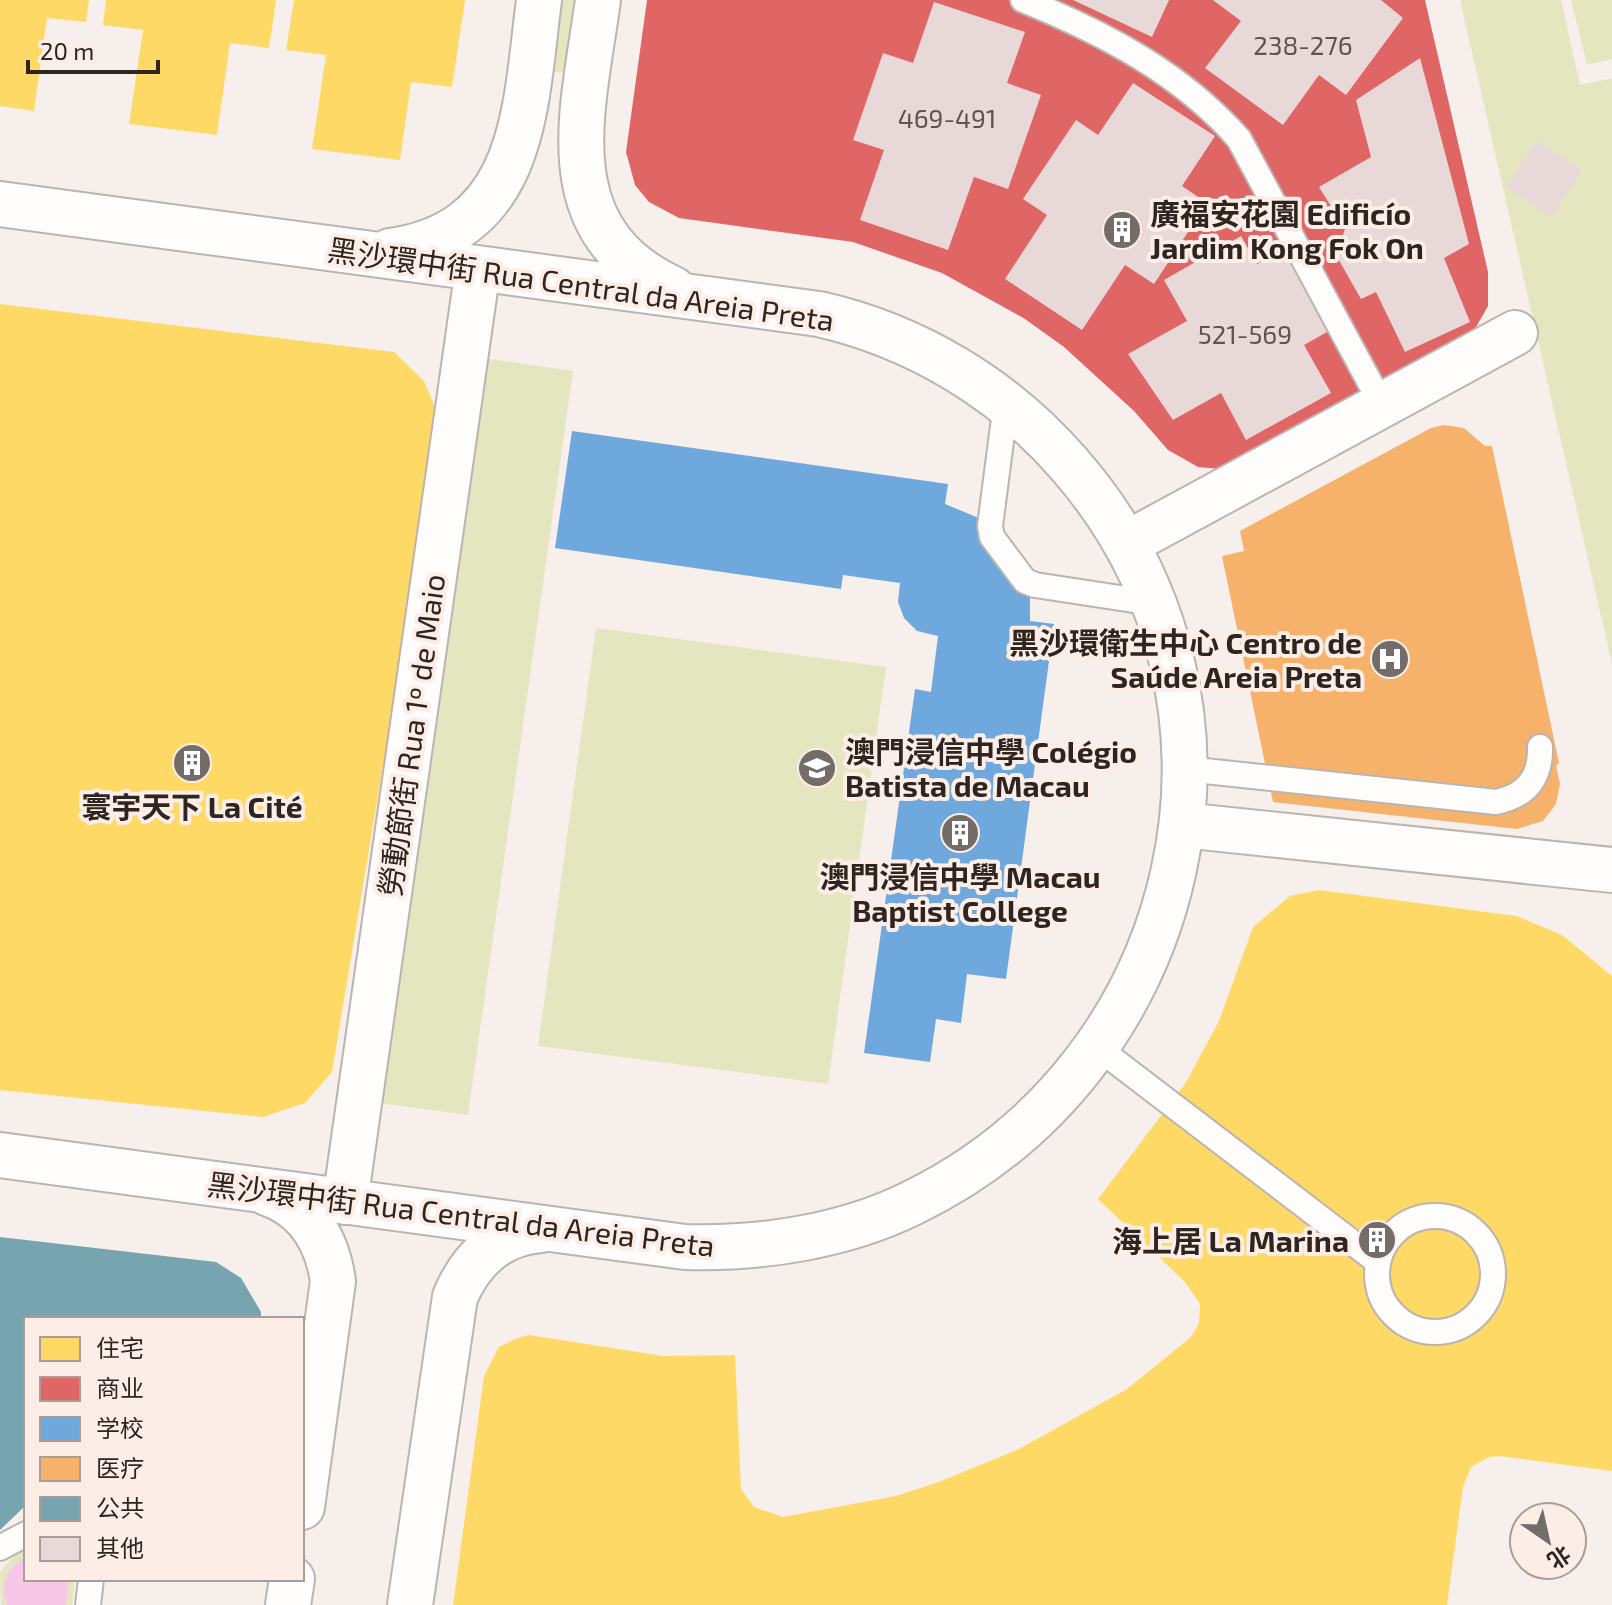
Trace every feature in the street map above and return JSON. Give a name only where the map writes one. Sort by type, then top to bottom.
[{"type":"street","points":[[356,252],[392,251],[427,242],[459,225],[486,200],[517,148],[539,0]]},
{"type":"street","points":[[598,0],[586,85],[580,162],[588,201],[599,224],[624,256],[653,279],[675,290],[709,299]]},
{"type":"street","points":[[529,77],[539,98],[557,106],[579,98],[586,85]]},
{"type":"street","name":"黑沙環中街 Rua Central da Areia Preta","points":[[0,204],[819,314],[868,328],[938,358],[1006,403],[1083,479],[1126,544],[1153,603],[1178,686],[1186,769],[1174,876],[1151,948],[1136,983],[1098,1048],[1046,1108],[988,1157],[912,1204],[852,1226],[776,1242],[700,1247],[0,1155]]},
{"type":"street","name":"勞動節街 Rua 1º de Maio","points":[[345,1202],[478,268]]},
{"type":"street","points":[[1126,544],[1515,333]]},
{"type":"street","points":[[1182,825],[1612,870]]},
{"type":"street","points":[[260,1190],[300,1211],[320,1235],[330,1263],[332,1297],[304,1485]]},
{"type":"street","points":[[410,1605],[455,1297],[469,1269],[492,1246],[520,1233],[551,1229]]},
{"type":"street","points":[[288,1605],[292,1581]]},
{"type":"lane","points":[[1023,0],[1116,42],[1209,105],[1239,139],[1382,405]]},
{"type":"lane","points":[[1006,403],[990,514],[992,537],[1025,581],[1153,603]]},
{"type":"lane","points":[[1186,769],[1496,802],[1518,795],[1535,779],[1540,764],[1540,747]]},
{"type":"lane","points":[[1098,1048],[1378,1262]]},
{"type":"lane","points":[[1444,1217],[1471,1227],[1484,1241],[1492,1259],[1493,1279],[1488,1298],[1470,1319],[1445,1331],[1426,1331],[1400,1320],[1382,1299],[1377,1281],[1378,1262],[1385,1244],[1398,1229],[1415,1219],[1444,1217]]},
{"type":"lane","points":[[0,1548],[24,1535]]},
{"type":"lane","points":[[88,1605],[91,1581]]},
{"type":"green space","points":[[556,0],[574,0],[565,73],[547,71]]},
{"type":"green space","points":[[1460,0],[1561,0],[1580,85],[1612,78],[1612,664]]},
{"type":"green space","points":[[1571,0],[1612,0],[1612,59],[1587,65]]},
{"type":"green space","points":[[476,357],[573,371],[468,1115],[371,1102]]},
{"type":"green space","points":[[596,628],[886,667],[828,1084],[538,1046]]},
{"type":"green space","points":[[24,1551],[24,1581],[75,1581],[72,1605],[1,1605],[0,1572],[15,1555]]},
{"type":"shaded area","points":[[24,1558],[24,1581],[69,1581],[66,1605],[7,1605],[4,1590],[6,1577]]},
{"type":"building: 住宅","points":[[0,0],[89,0],[86,22],[47,18],[34,111],[0,106]]},
{"type":"building: 住宅","points":[[106,0],[276,0],[269,48],[230,43],[217,135],[129,124],[143,30],[103,25]]},
{"type":"building: 住宅","points":[[294,0],[465,0],[452,87],[411,82],[400,160],[312,149],[326,55],[286,50]]},
{"type":"building: 住宅","name":"寰宇天下 La Cité","points":[[0,304],[394,352],[424,381],[438,414],[435,453],[332,1072],[305,1103],[263,1117],[0,1090]]},
{"type":"building: 住宅","name":"海上居 La Marina","points":[[1319,890],[1516,916],[1562,935],[1612,976],[1612,1471],[1500,1456],[1489,1457],[1471,1467],[1463,1487],[1447,1605],[453,1605],[484,1376],[499,1347],[515,1339],[529,1335],[663,1356],[735,1355],[741,1489],[754,1507],[783,1517],[896,1496],[1019,1449],[1127,1389],[1191,1337],[1199,1323],[1200,1304],[1185,1282],[1098,1199],[1185,1084],[1219,1021],[1253,927],[1290,896]]},
{"type":"building: 住宅","points":[[0,1257],[58,1268],[46,1317],[24,1317],[24,1403],[18,1402],[11,1419],[0,1418]]},
{"type":"building: 住宅","points":[[125,1273],[191,1317],[104,1317]]},
{"type":"building: 商业","name":"廣福安花園 Edificío Jardim Kong Fok On","points":[[647,0],[1425,0],[1488,272],[1488,306],[1471,336],[1220,469],[1198,467],[1168,450],[1134,411],[1064,347],[1025,319],[942,273],[853,242],[679,218],[649,202],[635,185],[626,152]]},
{"type":"building: 学校","name":"澳門浸信中學 Macau Baptist College","points":[[572,431],[948,484],[945,504],[986,521],[1030,594],[1030,621],[1054,624],[1006,979],[967,974],[961,1023],[936,1019],[930,1062],[864,1053],[915,689],[931,692],[938,636],[917,631],[904,618],[898,602],[900,583],[843,575],[841,589],[555,548]]},
{"type":"building: 医疗","name":"黑沙環衛生中心 Centro de Saúde Areia Preta","points":[[1444,425],[1464,428],[1485,446],[1492,446],[1559,763],[1556,766],[1560,784],[1556,804],[1543,821],[1517,829],[1273,802],[1222,556],[1244,551],[1240,531],[1431,428]]},
{"type":"building: 公共","points":[[0,1237],[216,1262],[241,1278],[261,1317],[24,1317],[24,1507],[0,1530]]},
{"type":"building: 其他","points":[[1073,0],[1169,0],[1152,37]]},
{"type":"building: 其他","points":[[1213,0],[1381,0],[1403,18],[1346,95],[1319,75],[1283,125],[1205,68],[1241,21]]},
{"type":"building: 其他","points":[[934,2],[1025,32],[1007,83],[1041,95],[1008,189],[974,177],[948,250],[860,220],[884,150],[853,140],[883,53],[913,63]]},
{"type":"building: 其他","points":[[1420,58],[1469,244],[1444,258],[1470,322],[1405,352],[1376,292],[1361,299],[1336,255],[1345,229],[1319,187],[1371,157],[1356,100]]},
{"type":"building: 其他","points":[[1133,83],[1215,136],[1182,186],[1207,203],[1154,284],[1125,265],[1082,330],[1005,279],[1047,215],[1023,199],[1076,120],[1098,135]]},
{"type":"building: 其他","points":[[1537,140],[1582,170],[1552,217],[1506,188]]},
{"type":"building: 其他","points":[[1241,236],[1257,264],[1305,237],[1350,319],[1304,345],[1331,393],[1246,440],[1221,393],[1173,420],[1128,354],[1187,321],[1164,280]]},
{"type":"place","name":"廣福安花園 Edificío Jardim Kong Fok On","points":[[1122,230]]},
{"type":"place","name":"黑沙環衛生中心 Centro de Saúde Areia Preta","points":[[1390,659]]},
{"type":"place","name":"寰宇天下 La Cité","points":[[192,763]]},
{"type":"place","name":"澳門浸信中學 Colégio Batista de Macau","points":[[817,768]]},
{"type":"place","name":"澳門浸信中學 Macau Baptist College","points":[[960,833]]},
{"type":"place","name":"海上居 La Marina","points":[[1377,1240]]}]
